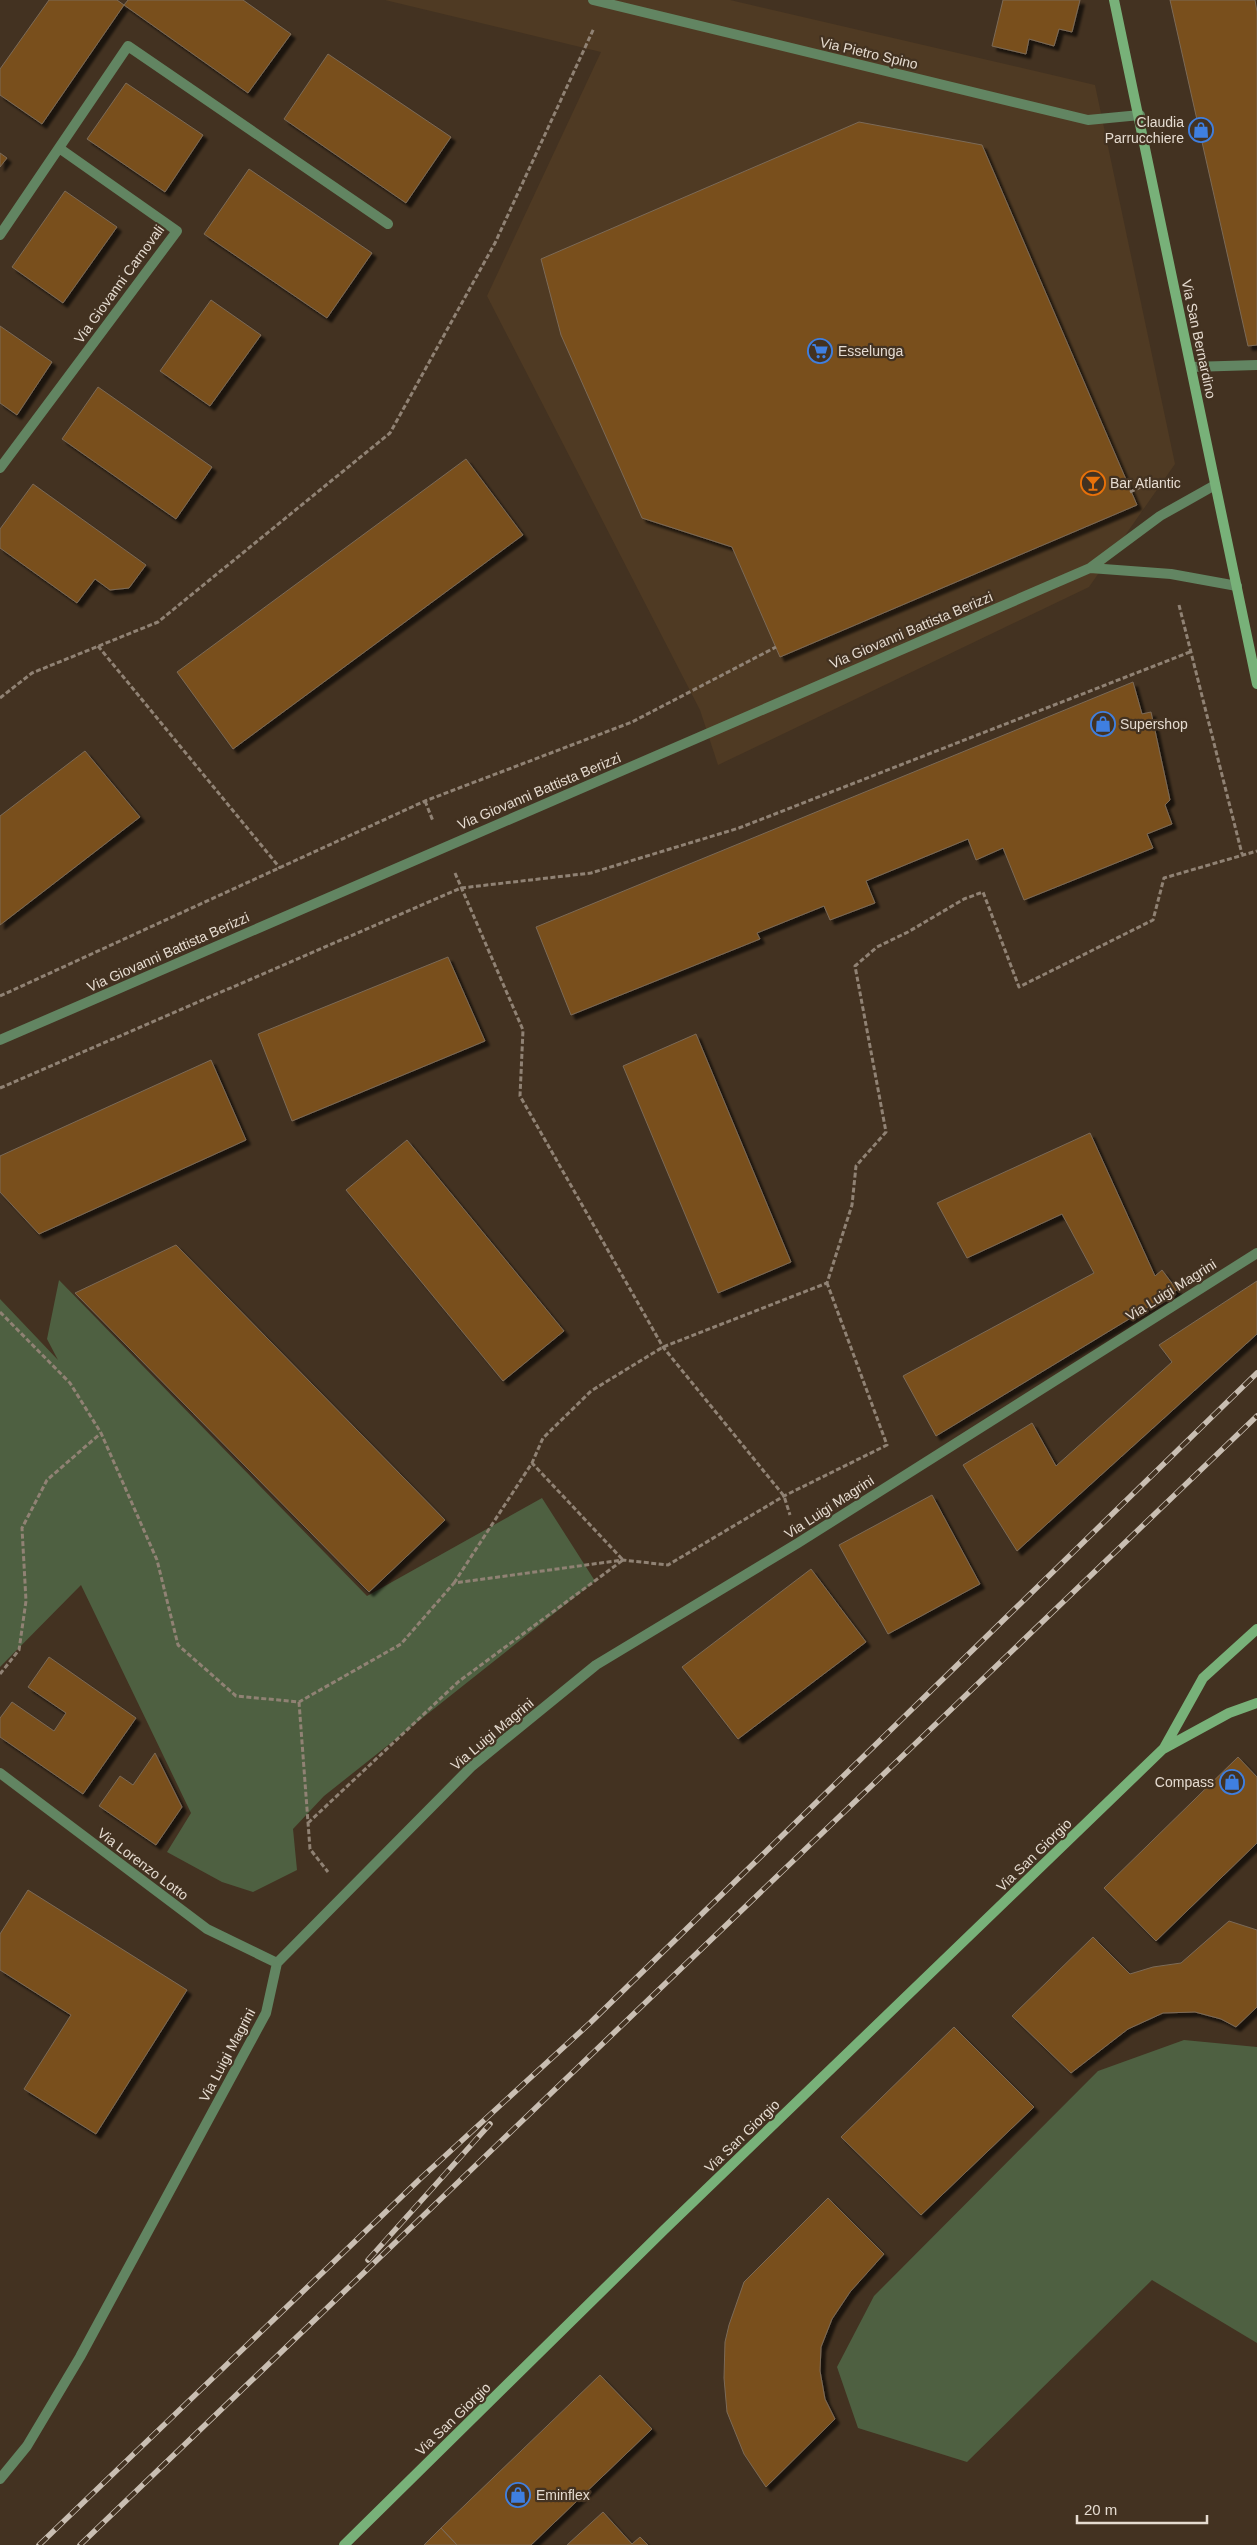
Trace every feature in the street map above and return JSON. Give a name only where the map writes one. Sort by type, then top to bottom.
[{"type":"main road","name":"Via San Bernardino","points":[[1114,0],[1140,115],[1257,684]]},
{"type":"main road","name":"Via San Giorgio","points":[[1163,1749],[1203,1678],[1257,1629]]},
{"type":"main road","name":"Via San Giorgio","points":[[344,2545],[666,2229],[1163,1749],[1229,1713],[1257,1703]]},
{"type":"street","name":"Via Pietro Spino","points":[[593,0],[1088,120],[1140,115]]},
{"type":"street","points":[[0,235],[128,46],[388,224]]},
{"type":"street","name":"Via Giovanni Carnovali","points":[[0,468],[177,231],[59,148]]},
{"type":"street","points":[[1191,367],[1257,365]]},
{"type":"street","name":"Via Giovanni Battista Berizzi","points":[[0,1040],[1090,568],[1160,516],[1216,484]]},
{"type":"street","name":"Via Giovanni Battista Berizzi","points":[[1090,568],[1171,574],[1237,586]]},
{"type":"street","name":"Via Luigi Magrini","points":[[0,2479],[27,2446],[80,2356],[266,2013],[277,1963],[472,1766],[596,1665],[798,1543],[1257,1253]]},
{"type":"street","name":"Via Lorenzo Lotto","points":[[0,1773],[207,1929],[277,1963]]},
{"type":"path","points":[[0,698],[32,673],[158,622],[390,433],[495,243],[606,3]]},
{"type":"path","points":[[1130,492],[1151,482],[1160,516]]},
{"type":"path","points":[[1171,574],[1242,854]]},
{"type":"path","points":[[98,646],[280,868]]},
{"type":"path","points":[[0,996],[425,801],[632,722],[776,647]]},
{"type":"path","points":[[0,1088],[461,888],[591,873],[739,828],[1190,652]]},
{"type":"path","points":[[425,801],[523,1030],[520,1096],[663,1346],[784,1496],[798,1543]]},
{"type":"path","points":[[454,1583],[623,1560],[668,1565],[784,1496],[887,1445],[827,1283],[852,1205],[856,1166],[886,1132],[854,966],[877,947],[908,932],[964,899],[983,892],[1019,987],[1153,920],[1164,878],[1257,850]]},
{"type":"path","points":[[0,1312],[70,1383],[101,1433],[157,1560],[178,1645],[236,1696],[299,1702],[402,1644],[454,1583],[532,1463],[543,1438],[592,1391],[663,1346],[827,1283]]},
{"type":"path","points":[[0,1674],[19,1650],[26,1602],[22,1528],[47,1480],[101,1433]]},
{"type":"path","points":[[532,1463],[623,1560]]},
{"type":"path","points":[[308,1823],[458,1682],[623,1560]]},
{"type":"path","points":[[299,1702],[310,1849],[345,1893]]},
{"type":"shaded area","points":[[385,0],[730,0],[1095,85],[1175,464],[1089,587],[718,765],[700,710],[487,296],[601,52]]},
{"type":"green space","points":[[59,1280],[367,1596],[542,1498],[595,1581],[324,1796],[293,1829],[297,1870],[253,1892],[222,1882],[167,1852],[191,1813],[81,1585],[0,1667],[0,1299],[58,1360],[47,1339]]},
{"type":"green space","points":[[1184,2040],[1257,2047],[1257,2343],[1152,2280],[967,2462],[858,2428],[837,2367],[874,2296],[1098,2071]]},
{"type":"building","points":[[49,0],[117,0],[124,5],[42,124],[0,95],[0,69]]},
{"type":"building","points":[[128,0],[243,0],[291,34],[248,93],[124,5]]},
{"type":"building","points":[[1003,0],[1080,0],[1072,32],[1059,29],[1054,46],[1029,39],[1026,54],[992,46]]},
{"type":"building","points":[[1170,0],[1255,0],[1257,12],[1257,345],[1248,346]]},
{"type":"building","points":[[328,54],[451,137],[406,203],[284,119]]},
{"type":"building","points":[[126,83],[203,135],[165,192],[87,139]]},
{"type":"building","points":[[859,122],[982,145],[1137,505],[780,657],[732,547],[642,518],[561,335],[541,259]]},
{"type":"building","points":[[0,153],[7,158],[0,167]]},
{"type":"building","points":[[249,169],[372,253],[327,318],[204,234]]},
{"type":"building","points":[[65,191],[117,227],[63,303],[12,267]]},
{"type":"building","points":[[211,300],[261,335],[210,406],[160,371]]},
{"type":"building","points":[[0,326],[52,362],[17,415],[0,403]]},
{"type":"building","points":[[98,387],[212,467],[176,519],[62,439]]},
{"type":"building","points":[[466,459],[523,535],[233,749],[177,672]]},
{"type":"building","points":[[33,484],[146,565],[129,588],[110,590],[95,579],[77,603],[0,548],[0,529]]},
{"type":"building","points":[[1133,682],[1142,714],[1151,712],[1170,800],[1165,805],[1172,824],[1147,834],[1153,848],[1024,900],[1003,848],[976,860],[968,839],[866,881],[875,903],[830,920],[824,906],[757,933],[760,939],[571,1015],[536,927]]},
{"type":"building","points":[[85,751],[140,817],[0,925],[0,816]]},
{"type":"building","points":[[448,957],[485,1041],[292,1121],[258,1034]]},
{"type":"building","points":[[696,1034],[791,1262],[718,1293],[623,1066]]},
{"type":"building","points":[[211,1060],[246,1140],[39,1234],[0,1192],[0,1156]]},
{"type":"building","points":[[1090,1133],[1155,1276],[1162,1270],[1177,1290],[936,1436],[903,1376],[1094,1273],[1062,1214],[967,1258],[937,1203]]},
{"type":"building","points":[[407,1140],[564,1331],[503,1381],[346,1190]]},
{"type":"building","points":[[176,1245],[445,1520],[369,1592],[75,1293]]},
{"type":"building","points":[[1257,1281],[1257,1334],[1017,1551],[963,1465],[1032,1423],[1056,1466],[1172,1362],[1159,1345]]},
{"type":"building","points":[[932,1495],[980,1584],[888,1634],[839,1545]]},
{"type":"building","points":[[811,1569],[866,1642],[738,1739],[682,1667]]},
{"type":"building","points":[[49,1657],[136,1718],[83,1794],[0,1737],[0,1718],[12,1702],[54,1731],[66,1713],[28,1687]]},
{"type":"building","points":[[155,1753],[182,1807],[156,1845],[99,1806],[120,1776],[133,1785]]},
{"type":"building","points":[[1238,1757],[1257,1777],[1257,1843],[1156,1941],[1104,1888]]},
{"type":"building","points":[[28,1890],[187,1990],[96,2134],[24,2089],[71,2015],[0,1970],[0,1934]]},
{"type":"building","points":[[1229,1921],[1257,1930],[1257,2007],[1236,2027],[1221,2019],[1195,2012],[1163,2013],[1128,2029],[1071,2073],[1012,2016],[1093,1937],[1130,1974],[1153,1967],[1181,1963]]},
{"type":"building","points":[[954,2027],[1034,2107],[921,2215],[841,2137]]},
{"type":"building","points":[[828,2198],[884,2254],[850,2292],[832,2319],[821,2347],[820,2371],[825,2399],[835,2419],[766,2487],[744,2454],[727,2412],[724,2378],[725,2342],[744,2282]]},
{"type":"building","points":[[600,2375],[652,2429],[531,2545],[457,2545],[441,2528]]},
{"type":"building","points":[[603,2512],[632,2544],[640,2537],[648,2545],[567,2545]]},
{"type":"building","points":[[441,2528],[457,2545],[424,2545]]},
{"type":"railway","points":[[39,2545],[421,2178],[590,2023],[1257,1373]]},
{"type":"railway","points":[[80,2545],[1257,1416]]},
{"type":"railway","points":[[368,2260],[490,2124]]},
{"type":"place","name":"Claudia Parrucchiere","points":[[1201,130]]},
{"type":"place","name":"Esselunga","points":[[820,351]]},
{"type":"place","name":"Bar Atlantic","points":[[1093,483]]},
{"type":"place","name":"Supershop","points":[[1103,724]]},
{"type":"place","name":"Compass","points":[[1232,1782]]},
{"type":"place","name":"Eminflex","points":[[518,2495]]}]
